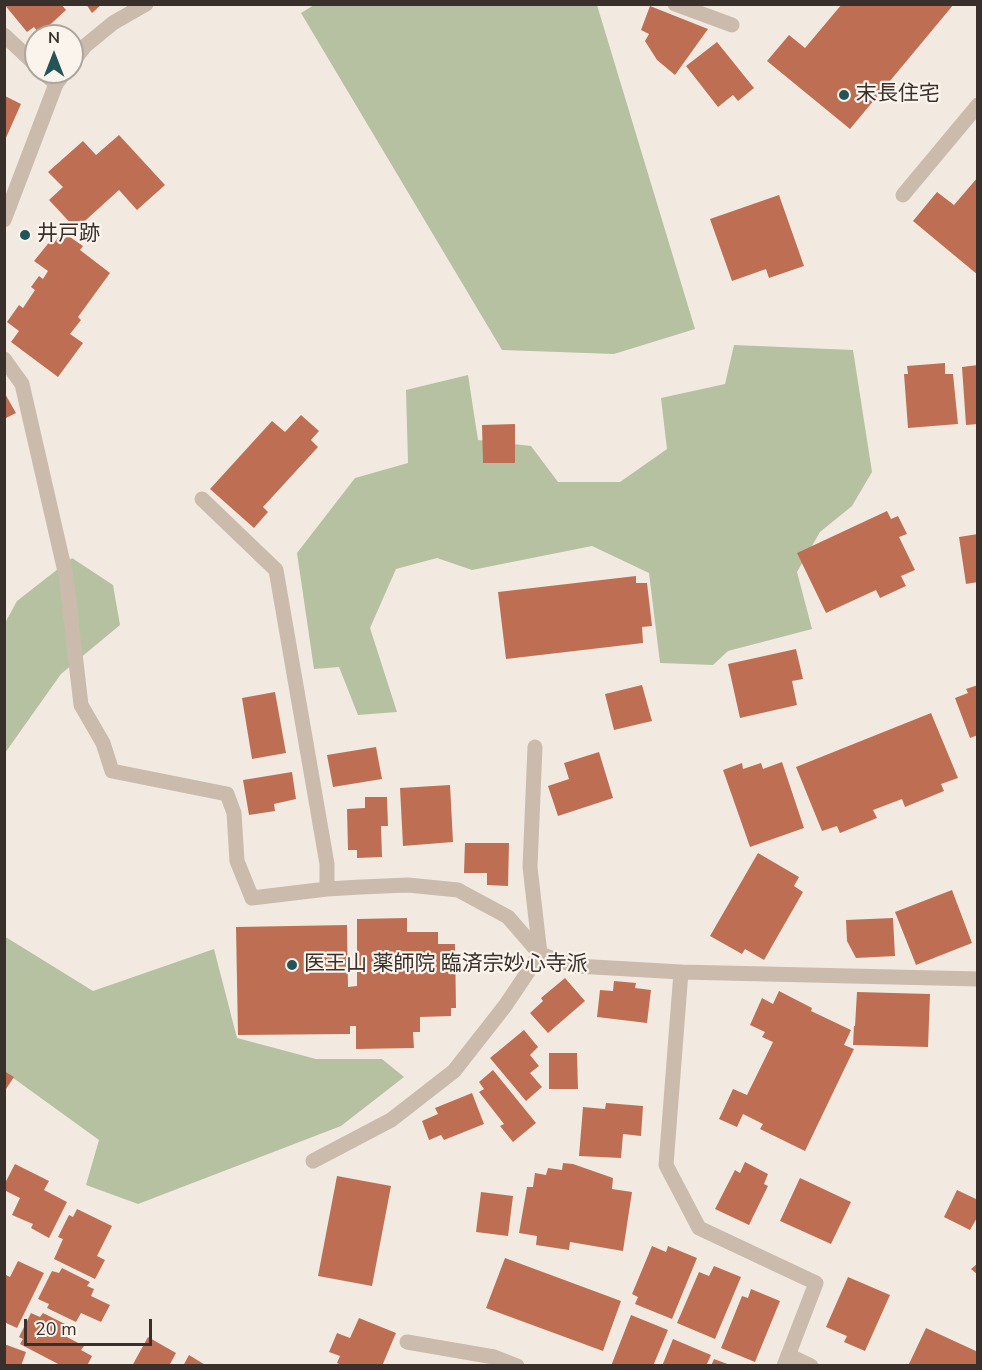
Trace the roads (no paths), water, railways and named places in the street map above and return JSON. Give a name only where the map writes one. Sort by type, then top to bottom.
[{"type":"street","points":[[84,47],[113,22],[146,4]]},
{"type":"street","points":[[675,4],[732,25]]},
{"type":"street","points":[[4,35],[24,54]]},
{"type":"street","points":[[4,220],[59,84]]},
{"type":"street","points":[[903,195],[978,105]]},
{"type":"street","points":[[4,359],[22,384],[66,576],[81,705],[103,743],[112,771],[226,794],[234,813],[237,861],[252,898],[327,889],[408,885],[458,890],[508,917],[540,954],[576,966],[681,972],[978,979]]},
{"type":"street","points":[[202,499],[276,570],[327,864],[327,889]]},
{"type":"street","points":[[313,1161],[391,1120],[454,1071],[505,1006],[540,954],[530,867],[536,747]]},
{"type":"street","points":[[681,972],[666,1166],[699,1228],[816,1283],[786,1360],[811,1365]]},
{"type":"street","points":[[407,1342],[494,1357],[517,1365]]},
{"type":"place","name":"末長住宅","points":[[844,95]]},
{"type":"place","name":"井戸跡","points":[[25,235]]},
{"type":"place","name":"医王山 薬師院 臨済宗妙心寺派","points":[[292,965]]}]
